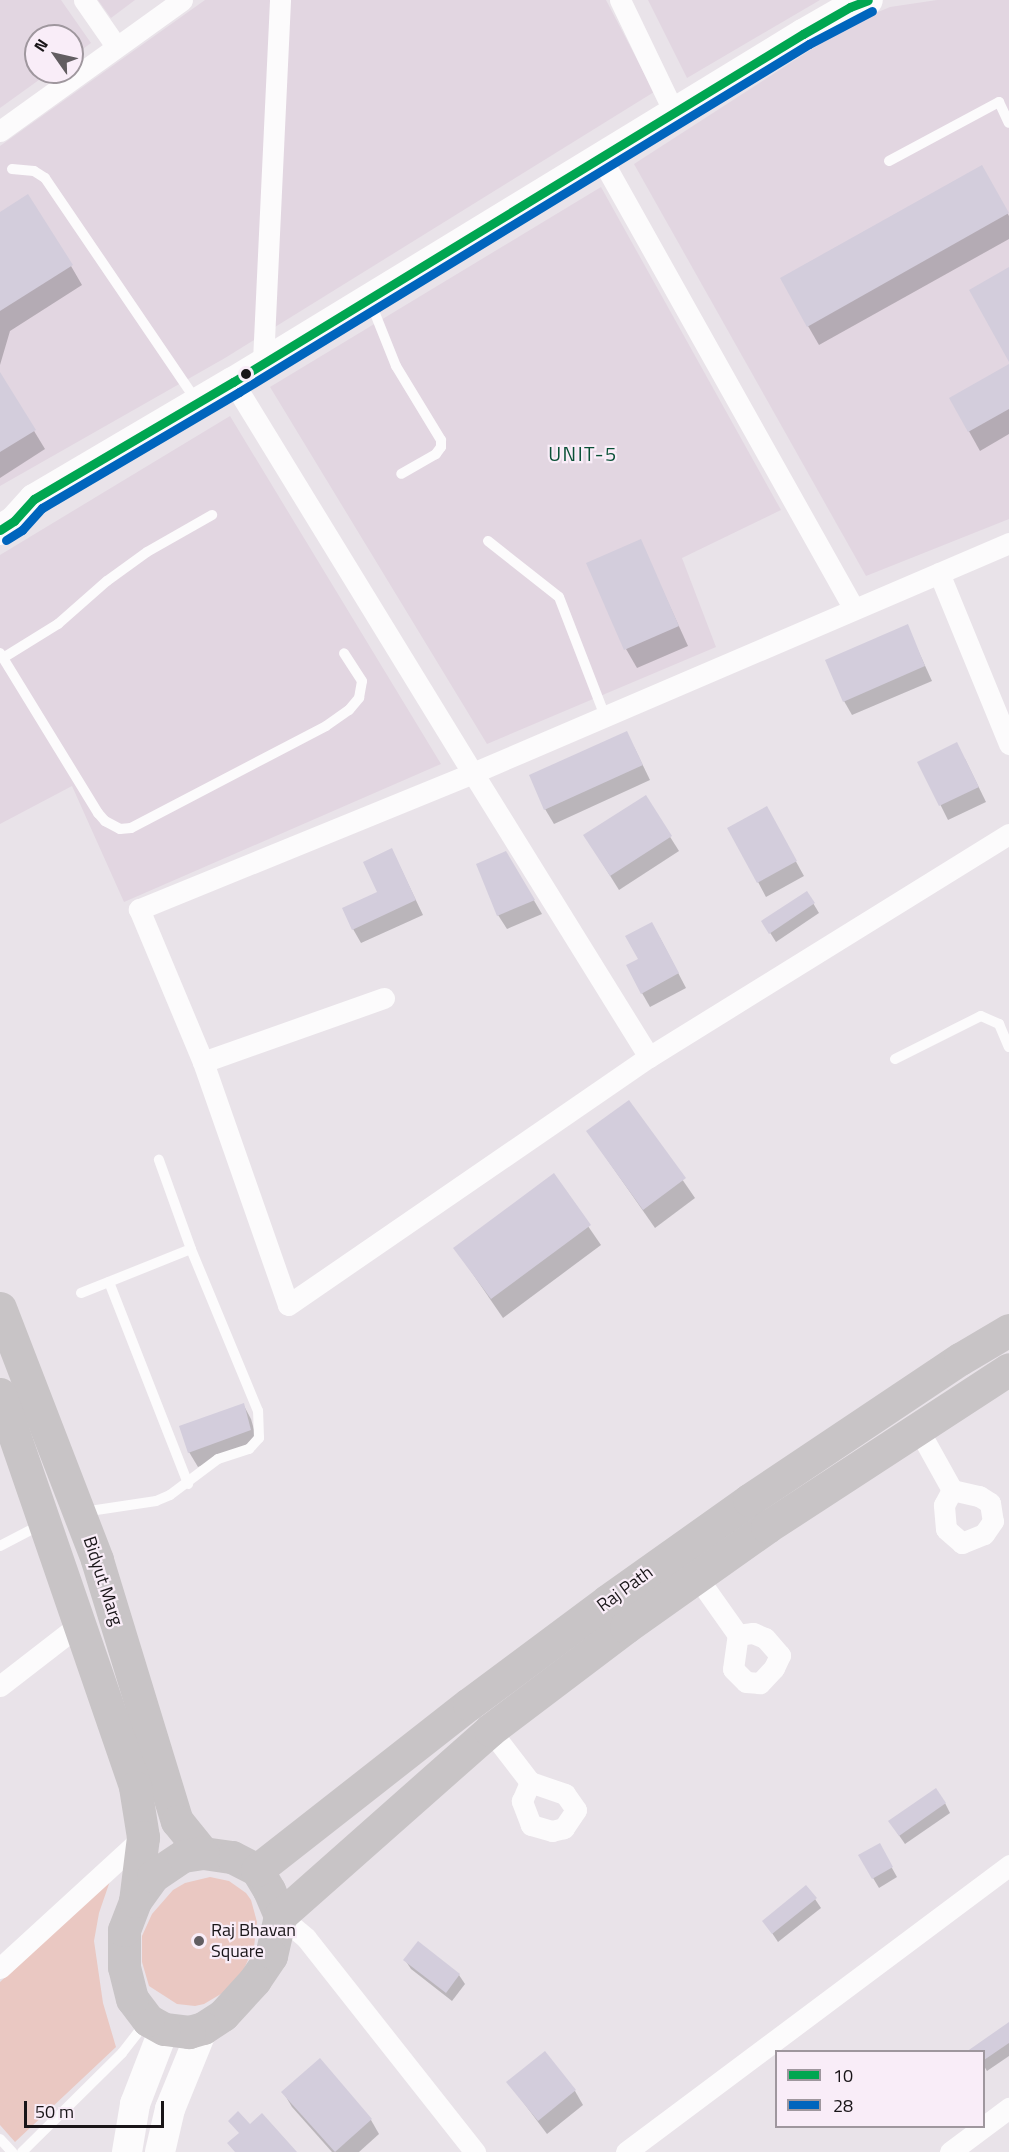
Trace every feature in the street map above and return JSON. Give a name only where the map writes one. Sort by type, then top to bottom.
[{"type":"main road","name":"Bidyut Marg","points":[[0,1308],[98,1560],[170,1804],[185,1834],[203,1853]]},
{"type":"main road","name":"Raj Path","points":[[257,1870],[469,1704],[607,1601],[749,1500],[960,1359],[1009,1330]]},
{"type":"main road","name":"Raj Path","points":[[280,1916],[490,1730],[697,1577],[917,1427],[1009,1368]]},
{"type":"main road","name":"Bidyut Marg","points":[[2,1409],[45,1522],[135,1787],[144,1837],[135,1901]]},
{"type":"main road","points":[[203,1853],[232,1857],[257,1870],[280,1916],[271,1956],[255,1980],[223,2016],[203,2028],[189,2032],[156,2024],[132,1999],[122,1950],[124,1930],[135,1901],[153,1876],[183,1856],[203,1853]]},
{"type":"street","points":[[84,0],[116,46]]},
{"type":"street","points":[[0,131],[182,0]]},
{"type":"street","points":[[263,361],[280,0]]},
{"type":"street","points":[[620,0],[674,112]]},
{"type":"street","points":[[0,530],[14,521],[34,499],[233,381],[674,112],[850,7],[868,0]]},
{"type":"street","points":[[601,158],[854,609]]},
{"type":"street","points":[[233,381],[472,773],[649,1057]]},
{"type":"street","points":[[0,506],[34,499]]},
{"type":"street","points":[[1009,543],[472,773],[139,909],[203,1062],[288,1305],[649,1057],[1009,834]]},
{"type":"street","points":[[939,573],[1009,744]]},
{"type":"street","points":[[203,1062],[384,998]]},
{"type":"street","points":[[917,1427],[952,1490]]},
{"type":"street","points":[[697,1577],[738,1635]]},
{"type":"street","points":[[0,1686],[80,1624]]},
{"type":"street","points":[[490,1730],[530,1782]]},
{"type":"street","points":[[0,1968],[144,1837]]},
{"type":"street","points":[[626,2152],[1009,1864]]},
{"type":"street","points":[[280,1916],[306,1938],[475,2152]]},
{"type":"street","points":[[271,1956],[306,1938]]},
{"type":"street","points":[[127,2152],[135,2104],[156,2024]]},
{"type":"street","points":[[160,2152],[170,2109],[203,2028]]},
{"type":"street","points":[[985,2126],[1009,2108]]},
{"type":"street","points":[[950,2152],[982,2128]]},
{"type":"lane","points":[[890,160],[999,102],[1009,123]]},
{"type":"lane","points":[[12,169],[34,171],[45,178],[197,402]]},
{"type":"lane","points":[[368,298],[396,366],[441,440],[441,447],[436,454],[401,474]]},
{"type":"lane","points":[[212,515],[147,552],[107,581],[58,624],[1,655],[105,821],[120,829],[131,828],[326,726],[349,710],[359,698],[362,681],[344,653]]},
{"type":"lane","points":[[488,541],[559,597],[605,716]]},
{"type":"lane","points":[[895,1059],[981,1016],[999,1024],[1009,1047]]},
{"type":"lane","points":[[80,1513],[156,1501],[188,1484],[218,1459],[255,1444],[259,1438],[258,1411],[191,1249],[159,1160]]},
{"type":"lane","points":[[81,1293],[191,1249]]},
{"type":"lane","points":[[109,1282],[188,1484]]},
{"type":"lane","points":[[0,1546],[45,1522]]},
{"type":"lane","points":[[22,2152],[156,2024]]},
{"type":"lane","points":[[0,2139],[12,2152]]},
{"type":"shaded area","points":[[0,0],[61,0],[78,24],[24,24],[24,84],[33,84],[0,108]]},
{"type":"shaded area","points":[[98,0],[135,0],[111,18]]},
{"type":"shaded area","points":[[205,0],[606,0],[654,92],[225,358],[0,486],[0,146]]},
{"type":"shaded area","points":[[648,0],[820,0],[687,78]]},
{"type":"shaded area","points":[[937,0],[1009,0],[1009,519],[866,576],[634,164],[852,23],[890,7]]},
{"type":"shaded area","points":[[84,33],[91,43],[84,48]]},
{"type":"shaded area","points":[[601,187],[781,510],[682,558],[716,647],[487,744],[270,387]]},
{"type":"shaded area","points":[[230,416],[441,764],[124,902],[72,786],[0,824],[0,555]]},
{"type":"shaded area","name":"Raj Bhavan Square","points":[[210,1877],[229,1881],[246,1893],[251,1900],[257,1922],[254,1947],[242,1973],[226,1991],[204,2004],[195,2006],[177,2004],[149,1986],[142,1962],[142,1936],[152,1914],[173,1890],[185,1883]]},
{"type":"shaded area","points":[[111,1878],[99,1913],[94,1941],[103,2003],[116,2047],[15,2142],[0,2125],[0,1982]]},
{"type":"building","points":[[982,165],[1009,213],[807,327],[780,278]]},
{"type":"building","points":[[28,194],[73,265],[0,311],[0,212]]},
{"type":"building","points":[[1009,267],[1009,362],[969,290]]},
{"type":"building","points":[[1009,364],[1009,409],[968,432],[949,398]]},
{"type":"building","points":[[0,372],[36,430],[0,452]]},
{"type":"building","points":[[641,539],[679,626],[624,650],[586,563]]},
{"type":"building","points":[[908,624],[925,666],[843,702],[825,660]]},
{"type":"building","points":[[627,731],[643,765],[544,810],[529,775]]},
{"type":"building","points":[[957,742],[979,787],[939,806],[917,762]]},
{"type":"building","points":[[646,795],[672,836],[610,876],[583,835]]},
{"type":"building","points":[[767,806],[797,861],[757,883],[727,828]]},
{"type":"building","points":[[392,848],[416,900],[352,930],[342,908],[377,892],[363,862]]},
{"type":"building","points":[[506,851],[535,900],[497,916],[476,864]]},
{"type":"building","points":[[807,891],[815,903],[769,934],[761,921]]},
{"type":"building","points":[[652,922],[679,973],[641,994],[626,965],[638,959],[625,936]]},
{"type":"building","points":[[629,1100],[686,1178],[643,1210],[586,1131]]},
{"type":"building","points":[[554,1173],[591,1225],[491,1299],[453,1248]]},
{"type":"building","points":[[244,1403],[251,1430],[188,1453],[179,1426]]},
{"type":"building","points":[[936,1788],[946,1803],[899,1836],[888,1821]]},
{"type":"building","points":[[880,1843],[893,1867],[872,1879],[858,1855]]},
{"type":"building","points":[[806,1885],[817,1898],[772,1934],[762,1921]]},
{"type":"building","points":[[418,1941],[460,1974],[446,1993],[403,1960]]},
{"type":"building","points":[[1009,2022],[1009,2043],[985,2059],[985,2050],[969,2050]]},
{"type":"building","points":[[545,2051],[576,2090],[538,2121],[506,2082]]},
{"type":"building","points":[[320,2058],[372,2119],[335,2152],[281,2092]]},
{"type":"building","points":[[238,2111],[250,2124],[262,2113],[297,2152],[235,2152],[227,2143],[239,2133],[228,2121]]},
{"type":"transit line","name":"10","points":[[0,530],[14,521],[34,499],[233,382],[803,34],[850,7],[868,0]]},
{"type":"transit line","name":"28","points":[[6,540],[22,530],[42,508],[239,392],[809,44],[872,11]]},
{"type":"place","name":"Raj Bhavan Square","points":[[199,1941]]},
{"type":"district","name":"UNIT-5","points":[[583,453]]}]
